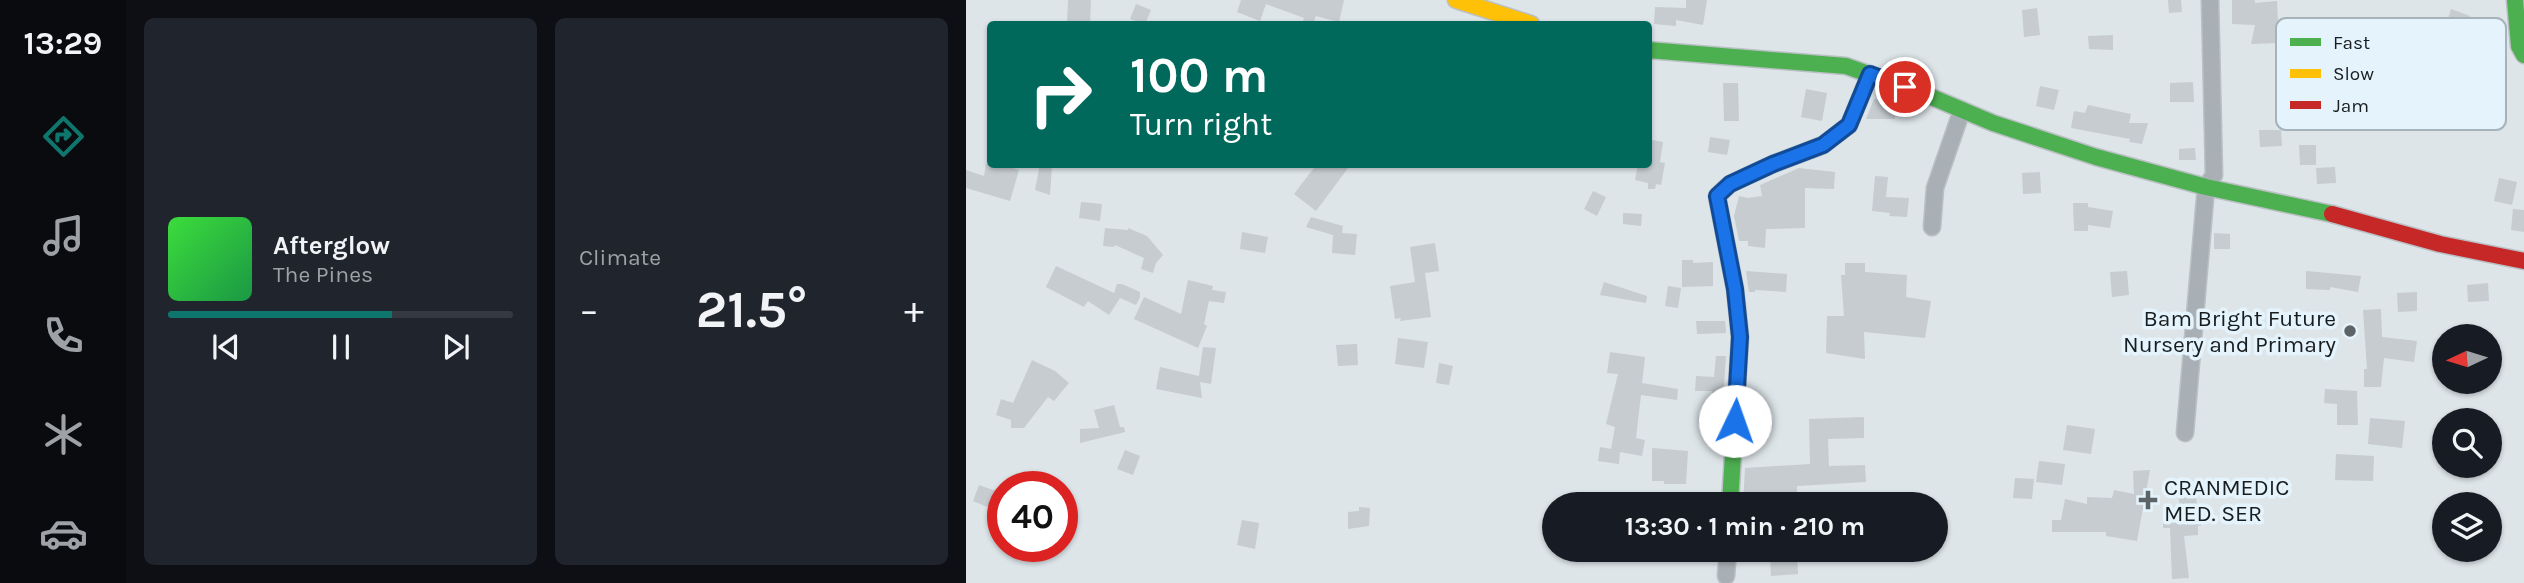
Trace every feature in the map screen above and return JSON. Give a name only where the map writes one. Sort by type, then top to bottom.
[{"type":"street","points":[[1456,0],[1522,21]]},
{"type":"street","points":[[2185,433],[2206,187],[2214,175],[2210,0]]},
{"type":"street","points":[[2515,0],[2519,46],[2524,55]]},
{"type":"street","points":[[1652,50],[1846,66],[1993,123],[2095,157],[2206,187],[2345,217],[2440,244],[2524,261]]},
{"type":"street","points":[[1731,492],[1740,337],[1735,289],[1717,196],[1730,184],[1823,145],[1849,125],[1870,74]]},
{"type":"street","points":[[1932,227],[1935,188],[1962,110]]},
{"type":"street","points":[[1726,576],[1727,562]]},
{"type":"building","points":[[1068,0],[1091,0],[1090,21],[1067,21]]},
{"type":"building","points":[[1241,0],[1344,0],[1339,21],[1316,16],[1314,21],[1303,21],[1304,18],[1266,4],[1260,21],[1237,12]]},
{"type":"building","points":[[1686,0],[1707,0],[1703,25],[1676,20],[1676,26],[1654,24],[1655,7],[1686,8]]},
{"type":"building","points":[[2168,0],[2181,0],[2182,12],[2169,13]]},
{"type":"building","points":[[2232,0],[2255,0],[2255,3],[2277,1],[2276,43],[2251,44],[2255,25],[2232,24]]},
{"type":"building","points":[[1136,4],[1151,10],[1146,21],[1130,19]]},
{"type":"building","points":[[2037,8],[2040,35],[2024,37],[2022,10]]},
{"type":"building","points":[[2451,9],[2470,16],[2469,18],[2448,18]]},
{"type":"building","points":[[2113,35],[2113,50],[2089,49],[2088,36]]},
{"type":"building","points":[[2193,82],[2194,102],[2170,102],[2170,83]]},
{"type":"building","points":[[1723,83],[1738,83],[1739,121],[1724,121]]},
{"type":"building","points":[[2040,86],[2059,90],[2054,110],[2036,106]]},
{"type":"building","points":[[1806,89],[1827,93],[1822,121],[1801,117]]},
{"type":"building","points":[[1874,99],[1895,99],[1895,119],[1866,119]]},
{"type":"building","points":[[2088,105],[2131,114],[2129,123],[2148,123],[2142,144],[2129,142],[2130,139],[2071,128],[2074,111],[2085,113]]},
{"type":"building","points":[[2259,130],[2281,130],[2282,146],[2260,147]]},
{"type":"building","points":[[1710,137],[1730,140],[1727,155],[1708,152]]},
{"type":"building","points":[[1652,140],[1663,142],[1660,162],[1665,163],[1661,185],[1656,184],[1655,189],[1648,189],[1648,183],[1635,180],[1637,168],[1652,168]]},
{"type":"building","points":[[2299,145],[2316,145],[2316,165],[2300,165]]},
{"type":"building","points":[[2195,148],[2196,160],[2179,160],[2179,149]]},
{"type":"building","points":[[986,164],[987,168],[1019,170],[1010,201],[966,188],[966,170],[984,176]]},
{"type":"building","points":[[2335,167],[2336,183],[2317,184],[2316,168]]},
{"type":"building","points":[[1039,168],[1052,168],[1050,195],[1035,190]]},
{"type":"building","points":[[1314,168],[1348,168],[1316,211],[1294,194]]},
{"type":"building","points":[[1799,168],[1835,172],[1834,189],[1805,188],[1805,228],[1766,229],[1765,248],[1748,246],[1748,241],[1739,241],[1734,216],[1739,196],[1762,196],[1760,185]]},
{"type":"building","points":[[2040,172],[2041,193],[2023,194],[2022,173]]},
{"type":"building","points":[[1875,176],[1888,177],[1886,197],[1909,198],[1907,217],[1872,211]]},
{"type":"building","points":[[2499,178],[2517,182],[2512,205],[2494,201]]},
{"type":"building","points":[[1593,191],[1606,197],[1597,216],[1584,209]]},
{"type":"building","points":[[1081,202],[1102,204],[1100,221],[1079,218]]},
{"type":"building","points":[[2073,203],[2088,203],[2088,207],[2113,211],[2110,228],[2088,225],[2088,231],[2074,231]]},
{"type":"building","points":[[2513,209],[2524,210],[2524,232],[2511,230]]},
{"type":"building","points":[[1623,213],[1642,214],[1641,226],[1623,224]]},
{"type":"building","points":[[1311,217],[1343,226],[1342,233],[1357,234],[1355,255],[1332,253],[1333,235],[1306,227]]},
{"type":"building","points":[[1105,228],[1128,228],[1147,236],[1163,255],[1156,263],[1153,273],[1141,269],[1144,258],[1115,245],[1103,246]]},
{"type":"building","points":[[1242,232],[1268,237],[1265,253],[1240,249]]},
{"type":"building","points":[[2214,233],[2230,234],[2230,249],[2214,249]]},
{"type":"building","points":[[1435,243],[1439,271],[1425,273],[1431,317],[1400,321],[1401,318],[1395,319],[1390,286],[1415,282],[1410,247]]},
{"type":"building","points":[[1682,260],[1693,260],[1693,263],[1713,262],[1713,286],[1682,287]]},
{"type":"building","points":[[1845,263],[1865,263],[1865,272],[1907,275],[1906,297],[1931,301],[1925,338],[1864,332],[1865,359],[1826,353],[1827,316],[1844,316],[1841,275],[1845,275]]},
{"type":"building","points":[[1056,266],[1114,293],[1117,284],[1122,284],[1140,292],[1140,297],[1136,305],[1120,298],[1109,315],[1088,301],[1084,307],[1046,287]]},
{"type":"building","points":[[1746,271],[1787,274],[1786,292],[1749,292]]},
{"type":"building","points":[[2127,271],[2129,295],[2112,297],[2110,272]]},
{"type":"building","points":[[2306,271],[2361,276],[2358,292],[2330,287],[2330,290],[2306,289]]},
{"type":"building","points":[[1188,280],[1213,286],[1212,290],[1226,292],[1224,303],[1209,301],[1204,324],[1207,326],[1198,348],[1134,319],[1144,297],[1181,314]]},
{"type":"building","points":[[1604,282],[1647,296],[1646,303],[1600,295]]},
{"type":"building","points":[[2488,283],[2489,301],[2468,302],[2467,285]]},
{"type":"building","points":[[1668,286],[1681,288],[1678,308],[1665,306]]},
{"type":"building","points":[[2417,292],[2417,311],[2398,312],[2397,293]]},
{"type":"building","points":[[2381,309],[2382,337],[2417,341],[2414,362],[2384,358],[2381,387],[2364,387],[2364,369],[2367,369],[2363,310]]},
{"type":"building","points":[[1696,321],[1725,321],[1726,333],[1697,334]]},
{"type":"building","points":[[1398,338],[1428,342],[1424,368],[1395,364]]},
{"type":"building","points":[[1357,344],[1358,365],[1338,366],[1336,345]]},
{"type":"building","points":[[1203,347],[1216,348],[1211,384],[1200,382],[1202,398],[1156,389],[1160,367],[1199,376]]},
{"type":"building","points":[[1610,352],[1645,357],[1642,383],[1678,389],[1677,400],[1641,395],[1636,438],[1645,440],[1642,456],[1620,452],[1619,464],[1598,461],[1600,447],[1611,449],[1615,427],[1606,424],[1618,374],[1607,373]]},
{"type":"building","points":[[1716,356],[1726,356],[1723,399],[1713,400],[1712,391],[1695,391],[1696,376],[1714,377]]},
{"type":"building","points":[[1032,360],[1055,371],[1069,383],[1054,401],[1048,397],[1024,428],[1011,428],[1011,420],[996,415],[1001,399],[1013,403]]},
{"type":"building","points":[[1439,363],[1453,366],[1449,385],[1436,383]]},
{"type":"building","points":[[2325,389],[2357,391],[2358,425],[2337,425],[2337,404],[2324,403]]},
{"type":"building","points":[[1114,405],[1120,427],[1124,427],[1125,432],[1080,443],[1080,429],[1099,428],[1094,410]]},
{"type":"building","points":[[1864,417],[1864,438],[1828,439],[1829,466],[1865,465],[1866,482],[1797,486],[1797,492],[1744,492],[1745,468],[1810,464],[1809,419]]},
{"type":"building","points":[[2370,418],[2405,421],[2402,448],[2368,444]]},
{"type":"building","points":[[1755,423],[1767,423],[1768,440],[1756,440]]},
{"type":"building","points":[[2067,425],[2095,429],[2091,454],[2063,450]]},
{"type":"building","points":[[1652,448],[1688,451],[1686,484],[1652,481]]},
{"type":"building","points":[[1125,450],[1140,456],[1133,475],[1117,469]]},
{"type":"building","points":[[2336,454],[2374,456],[2373,481],[2335,480]]},
{"type":"building","points":[[2039,461],[2065,464],[2062,485],[2036,482]]},
{"type":"building","points":[[2150,470],[2137,541],[2106,536],[2106,532],[2052,532],[2052,520],[2061,520],[2065,499],[2087,504],[2087,497],[2112,498],[2114,490],[2134,494],[2133,471]]},
{"type":"building","points":[[2015,478],[2034,479],[2032,499],[2013,498]]},
{"type":"building","points":[[979,485],[987,488],[987,507],[973,501]]},
{"type":"building","points":[[2196,489],[2197,515],[2200,515],[2201,526],[2198,526],[2198,535],[2184,536],[2189,578],[2172,579],[2170,528],[2163,528],[2163,517],[2176,516],[2176,511],[2180,510],[2178,491]]},
{"type":"building","points":[[1359,507],[1370,508],[1369,526],[1348,529],[1348,512],[1359,511]]},
{"type":"building","points":[[1242,520],[1259,523],[1255,549],[1237,545]]},
{"type":"building","points":[[1770,562],[1797,562],[1798,574],[1771,576]]},
{"type":"traffic: fast","points":[[2515,0],[2519,46],[2524,55]]},
{"type":"traffic: fast","points":[[1652,50],[1846,66],[1922,93],[1993,123],[2096,157],[2206,187],[2332,214]]},
{"type":"traffic: fast","points":[[1731,492],[1740,337],[1735,289],[1717,196],[1730,184],[1823,145],[1849,125],[1870,74]]},
{"type":"traffic: slow","points":[[1456,0],[1522,21]]},
{"type":"traffic: jam","points":[[2332,214],[2440,244],[2524,261]]},
{"type":"place","name":"Bam Bright Future Nursery and Primary","points":[[2350,331]]},
{"type":"place","name":"CRANMEDIC MED. SER","points":[[2148,500]]},
{"type":"route","points":[[1735,421],[1740,337],[1735,289],[1717,196],[1730,184],[1823,145],[1849,125],[1870,74],[1905,87]]}]
